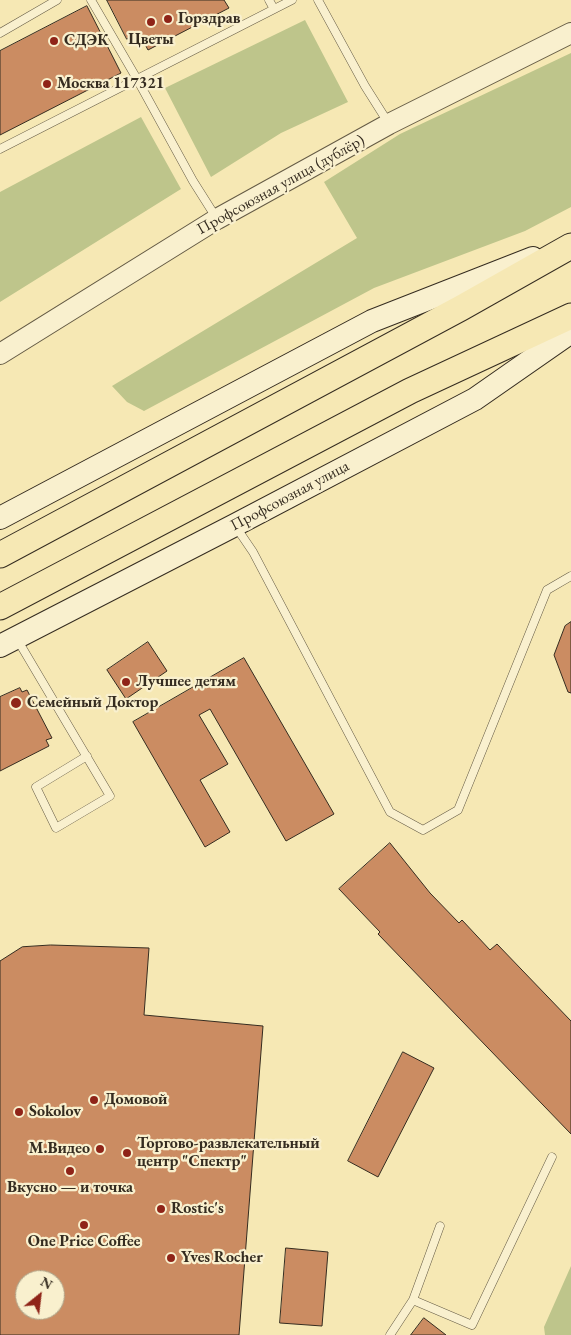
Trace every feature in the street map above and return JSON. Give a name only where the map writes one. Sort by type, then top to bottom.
[{"type":"main road","points":[[0,518],[372,321],[571,245]]},
{"type":"main road","points":[[0,554],[461,308],[571,245]]},
{"type":"main road","points":[[0,607],[410,391],[571,316]]},
{"type":"main road","name":"Профсоюзная улица","points":[[8,642],[475,399],[571,332]]},
{"type":"street","name":"Профсоюзная улица (дублёр)","points":[[0,354],[217,219],[389,124],[571,33]]},
{"type":"lane","points":[[0,33],[57,0]]},
{"type":"lane","points":[[91,0],[193,181],[217,219]]},
{"type":"lane","points":[[269,0],[274,9]]},
{"type":"lane","points":[[0,149],[292,0]]},
{"type":"lane","points":[[318,0],[365,86],[389,124]]},
{"type":"lane","points":[[235,525],[253,552],[390,812],[423,830],[458,810],[547,590],[571,576]]},
{"type":"lane","points":[[8,642],[87,756],[110,796],[56,828],[36,787],[87,756]]},
{"type":"lane","points":[[413,1300],[472,1325],[552,1157]]},
{"type":"lane","points":[[390,1335],[413,1300],[440,1226]]},
{"type":"green space","points":[[305,20],[348,102],[281,133],[211,177],[165,88]]},
{"type":"green space","points":[[571,53],[571,207],[525,231],[374,288],[144,411],[127,402],[112,386],[357,238],[324,182],[400,134]]},
{"type":"green space","points":[[141,117],[181,189],[0,302],[0,192]]},
{"type":"green space","points":[[571,1266],[571,1335],[545,1335],[544,1327]]},
{"type":"building","points":[[107,0],[224,0],[229,8],[148,50],[139,33],[127,39]]},
{"type":"building","points":[[87,6],[121,73],[0,135],[0,51]]},
{"type":"building","points":[[571,622],[571,693],[568,692],[554,655],[565,626]]},
{"type":"building","points":[[148,642],[167,671],[126,699],[107,670]]},
{"type":"building","points":[[244,658],[334,814],[286,841],[210,709],[199,715],[228,764],[200,780],[230,832],[205,847],[133,722]]},
{"type":"building","points":[[20,688],[22,692],[27,690],[52,738],[46,740],[49,746],[0,771],[0,697]]},
{"type":"building","points":[[390,843],[430,893],[459,923],[462,920],[490,950],[497,944],[571,1021],[571,1134],[378,934],[380,932],[339,889]]},
{"type":"building","name":"Торгово-развлекательный центр \"Спектр\"","points":[[51,945],[149,948],[144,1015],[263,1026],[239,1335],[0,1335],[0,961],[22,947]]},
{"type":"building","points":[[403,1052],[434,1068],[378,1177],[348,1161]]},
{"type":"building","points":[[286,1248],[328,1252],[322,1326],[280,1323]]},
{"type":"building","points":[[424,1318],[446,1335],[411,1335]]},
{"type":"place","name":"Горздрав","points":[[168,19]]},
{"type":"place","name":"Цветы","points":[[151,22]]},
{"type":"place","name":"СДЭК","points":[[54,41]]},
{"type":"place","name":"Москва 117321","points":[[47,84]]},
{"type":"place","name":"Лучшее детям","points":[[126,682]]},
{"type":"place","name":"Семейный Доктор","points":[[16,703]]},
{"type":"place","name":"Домовой","points":[[94,1100]]},
{"type":"place","name":"Sokolov","points":[[19,1112]]},
{"type":"place","name":"М.Видео","points":[[100,1149]]},
{"type":"place","name":"Торгово-развлекательный центр \"Спектр\"","points":[[127,1153]]},
{"type":"place","name":"Вкусно — и точка","points":[[70,1171]]},
{"type":"place","name":"Rostic's","points":[[161,1209]]},
{"type":"place","name":"One Price Coffee","points":[[84,1225]]},
{"type":"place","name":"Yves Rocher","points":[[171,1258]]}]
